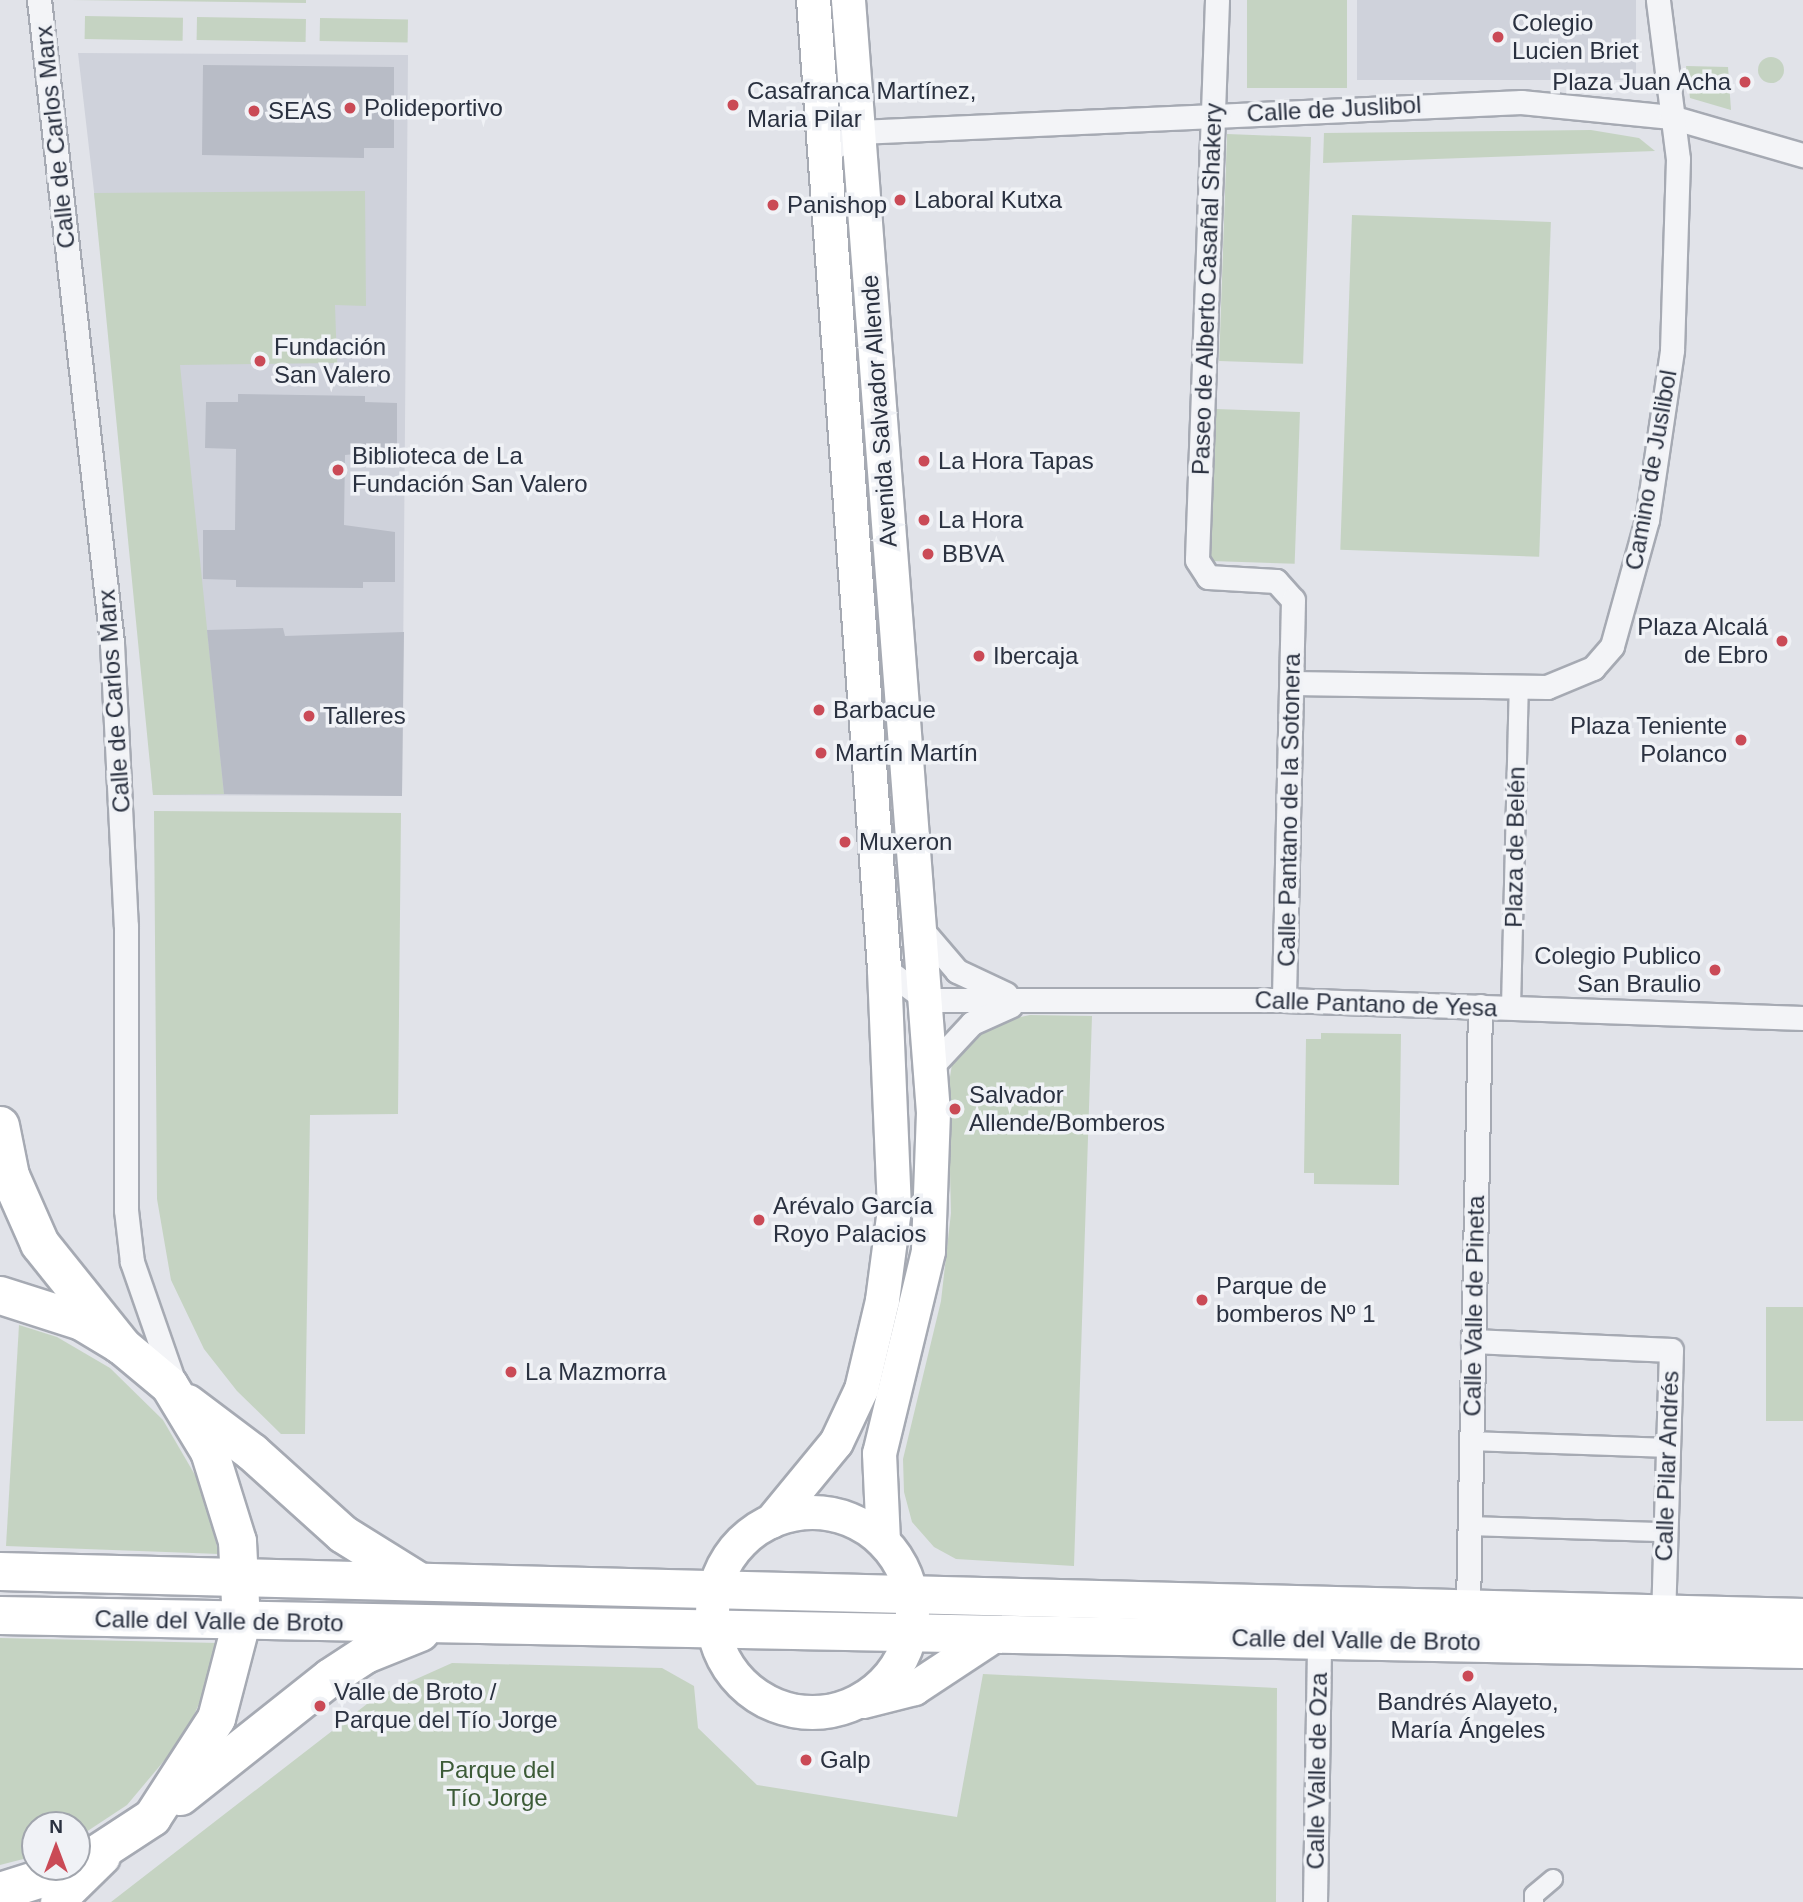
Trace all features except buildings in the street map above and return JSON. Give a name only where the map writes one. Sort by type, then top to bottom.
[{"type":"highway","points":[[0,1126],[10,1177],[40,1244],[121,1345]]},
{"type":"main road","name":"Avenida Salvador Allende","points":[[771,1521],[836,1442],[872,1351],[894,1209],[884,968],[813,0]]},
{"type":"main road","name":"Avenida Salvador Allende","points":[[848,0],[898,690],[930,1068],[928,1251],[879,1453],[883,1541]]},
{"type":"main road","points":[[0,1295],[71,1317],[121,1345],[180,1399],[214,1420],[343,1534],[418,1581]]},
{"type":"main road","points":[[152,1817],[216,1718],[241,1622],[242,1579],[219,1475],[180,1399]]},
{"type":"main road","points":[[857,1702],[895,1670],[910,1635],[911,1592],[883,1541],[859,1523],[830,1513],[800,1512],[771,1521],[731,1552],[714,1589],[714,1630],[733,1673],[764,1700],[817,1712],[914,1688],[994,1635]]},
{"type":"main road","name":"Calle del Valle de Broto","points":[[0,1571],[242,1579],[1468,1606],[1803,1617]]},
{"type":"main road","name":"Calle del Valle de Broto","points":[[0,1615],[910,1635],[1319,1639],[1803,1649]]},
{"type":"main road","name":"Calle del Valle de Broto","points":[[91,1859],[115,1846],[346,1666],[437,1626]]},
{"type":"main road","points":[[57,1902],[115,1846]]},
{"type":"main road","name":"Calle del Valle de Broto","points":[[0,1891],[32,1881]]},
{"type":"street","name":"Calle de Carlos Marx","points":[[40,0],[112,643],[126,926],[126,1218],[141,1291],[180,1399]]},
{"type":"street","name":"Paseo de Alberto Casañal Shakery","points":[[1217,0],[1197,560],[1204,575],[1276,581],[1293,600],[1294,620]]},
{"type":"street","name":"Camino de Juslibol","points":[[1292,684],[1555,686],[1593,668],[1612,646],[1647,520],[1668,393],[1678,159],[1658,0]]},
{"type":"street","name":"Calle de Juslibol","points":[[859,132],[1521,102],[1671,117],[1803,155]]},
{"type":"street","points":[[825,153],[859,132]]},
{"type":"street","name":"Calle Pantano de la Sotonera","points":[[1284,1000],[1294,620]]},
{"type":"street","points":[[861,674],[898,690]]},
{"type":"street","name":"Plaza de Belén","points":[[1511,1007],[1519,687]]},
{"type":"street","name":"Calle Pantano de Yesa","points":[[918,916],[930,946],[961,974],[996,992],[1033,1000]]},
{"type":"street","points":[[884,968],[924,998]]},
{"type":"street","name":"Calle Pantano de Yesa","points":[[924,998],[1284,1000],[1803,1018]]},
{"type":"street","name":"Calle Pantano de Yesa","points":[[930,1068],[972,1023],[1033,1000]]},
{"type":"street","name":"Calle Valle de Pineta","points":[[1468,1606],[1480,1006]]},
{"type":"street","name":"Calle Pilar Andrés","points":[[1473,1341],[1671,1350],[1663,1613]]},
{"type":"street","points":[[1471,1441],[1668,1448]]},
{"type":"street","points":[[1470,1526],[1665,1532]]},
{"type":"street","name":"Calle Valle de Oza","points":[[1315,1902],[1319,1639]]},
{"type":"street","points":[[1534,1902],[1534,1895],[1553,1880]]},
{"type":"shaded area","name":"Colegio Lucien Briet","points":[[1357,0],[1636,0],[1636,80],[1357,80]]},
{"type":"shaded area","name":"Fundación San Valero","points":[[78,53],[408,55],[402,796],[153,795],[133,529]]},
{"type":"green space","points":[[72,0],[306,0],[306,3]]},
{"type":"green space","points":[[1247,0],[1347,0],[1347,88],[1247,88]]},
{"type":"green space","points":[[85,16],[183,18],[183,41],[85,39]]},
{"type":"green space","points":[[197,17],[306,19],[306,42],[197,40]]},
{"type":"green space","points":[[320,18],[408,20],[408,43],[320,41]]},
{"type":"green space","points":[[1771,57],[1780,61],[1784,70],[1780,79],[1771,83],[1762,79],[1758,70],[1762,61]]},
{"type":"green space","points":[[1686,66],[1728,67],[1731,110],[1690,98]]},
{"type":"green space","points":[[1591,130],[1639,138],[1655,151],[1323,163],[1324,133]]},
{"type":"green space","points":[[1227,134],[1311,137],[1303,364],[1219,361]]},
{"type":"green space","points":[[365,191],[366,306],[335,305],[337,363],[180,365],[224,794],[153,795],[94,193]]},
{"type":"green space","points":[[1352,215],[1551,222],[1539,557],[1340,550]]},
{"type":"green space","points":[[1216,409],[1300,412],[1295,564],[1211,561]]},
{"type":"green space","points":[[154,811],[401,813],[398,1114],[310,1115],[305,1434],[281,1434],[237,1391],[204,1349],[171,1280],[157,1199]]},
{"type":"green space","points":[[1030,1015],[1092,1016],[1074,1566],[956,1559],[934,1547],[912,1522],[904,1492],[903,1459],[941,1301],[951,1213],[948,1090],[952,1064],[975,1033],[997,1022]]},
{"type":"green space","points":[[1321,1033],[1401,1034],[1399,1185],[1314,1184],[1314,1173],[1304,1173],[1306,1039],[1321,1039]]},
{"type":"green space","points":[[1766,1307],[1803,1307],[1803,1421],[1766,1421]]},
{"type":"green space","points":[[19,1325],[57,1337],[110,1368],[163,1420],[202,1487],[219,1554],[6,1546]]},
{"type":"green space","points":[[0,1638],[218,1643],[208,1684],[184,1737],[127,1805],[91,1829],[91,1811],[21,1811],[21,1860],[0,1865]]},
{"type":"green space","name":"Parque del Tío Jorge","points":[[452,1663],[662,1668],[694,1686],[698,1728],[757,1785],[957,1817],[983,1674],[1277,1688],[1276,1902],[111,1902],[376,1697]]},
{"type":"place","name":"Colegio Lucien Briet","points":[[1498,37]]},
{"type":"place","name":"Plaza Juan Acha","points":[[1745,82]]},
{"type":"place","name":"Casafranca Martínez, Maria Pilar","points":[[733,105]]},
{"type":"place","name":"Polideportivo","points":[[350,108]]},
{"type":"place","name":"SEAS","points":[[254,111]]},
{"type":"place","name":"Laboral Kutxa","points":[[900,200]]},
{"type":"place","name":"Panishop","points":[[773,205]]},
{"type":"place","name":"Fundación San Valero","points":[[260,361]]},
{"type":"place","name":"La Hora Tapas","points":[[924,461]]},
{"type":"place","name":"Biblioteca de La Fundación San Valero","points":[[338,470]]},
{"type":"place","name":"La Hora","points":[[924,520]]},
{"type":"place","name":"BBVA","points":[[928,554]]},
{"type":"place","name":"Plaza Alcalá de Ebro","points":[[1782,641]]},
{"type":"place","name":"Ibercaja","points":[[979,656]]},
{"type":"place","name":"Barbacue","points":[[819,710]]},
{"type":"place","name":"Talleres","points":[[309,716]]},
{"type":"place","name":"Plaza Teniente Polanco","points":[[1741,740]]},
{"type":"place","name":"Martín Martín","points":[[821,753]]},
{"type":"place","name":"Muxeron","points":[[845,842]]},
{"type":"place","name":"Colegio Publico San Braulio","points":[[1715,970]]},
{"type":"place","name":"Salvador Allende/Bomberos","points":[[955,1109]]},
{"type":"place","name":"Arévalo García Royo Palacios","points":[[759,1220]]},
{"type":"place","name":"Parque de bomberos Nº 1","points":[[1202,1300]]},
{"type":"place","name":"La Mazmorra","points":[[511,1372]]},
{"type":"place","name":"Bandrés Alayeto, María Ángeles","points":[[1468,1676]]},
{"type":"place","name":"Valle de Broto / Parque del Tío Jorge","points":[[320,1706]]},
{"type":"place","name":"Galp","points":[[806,1760]]}]
